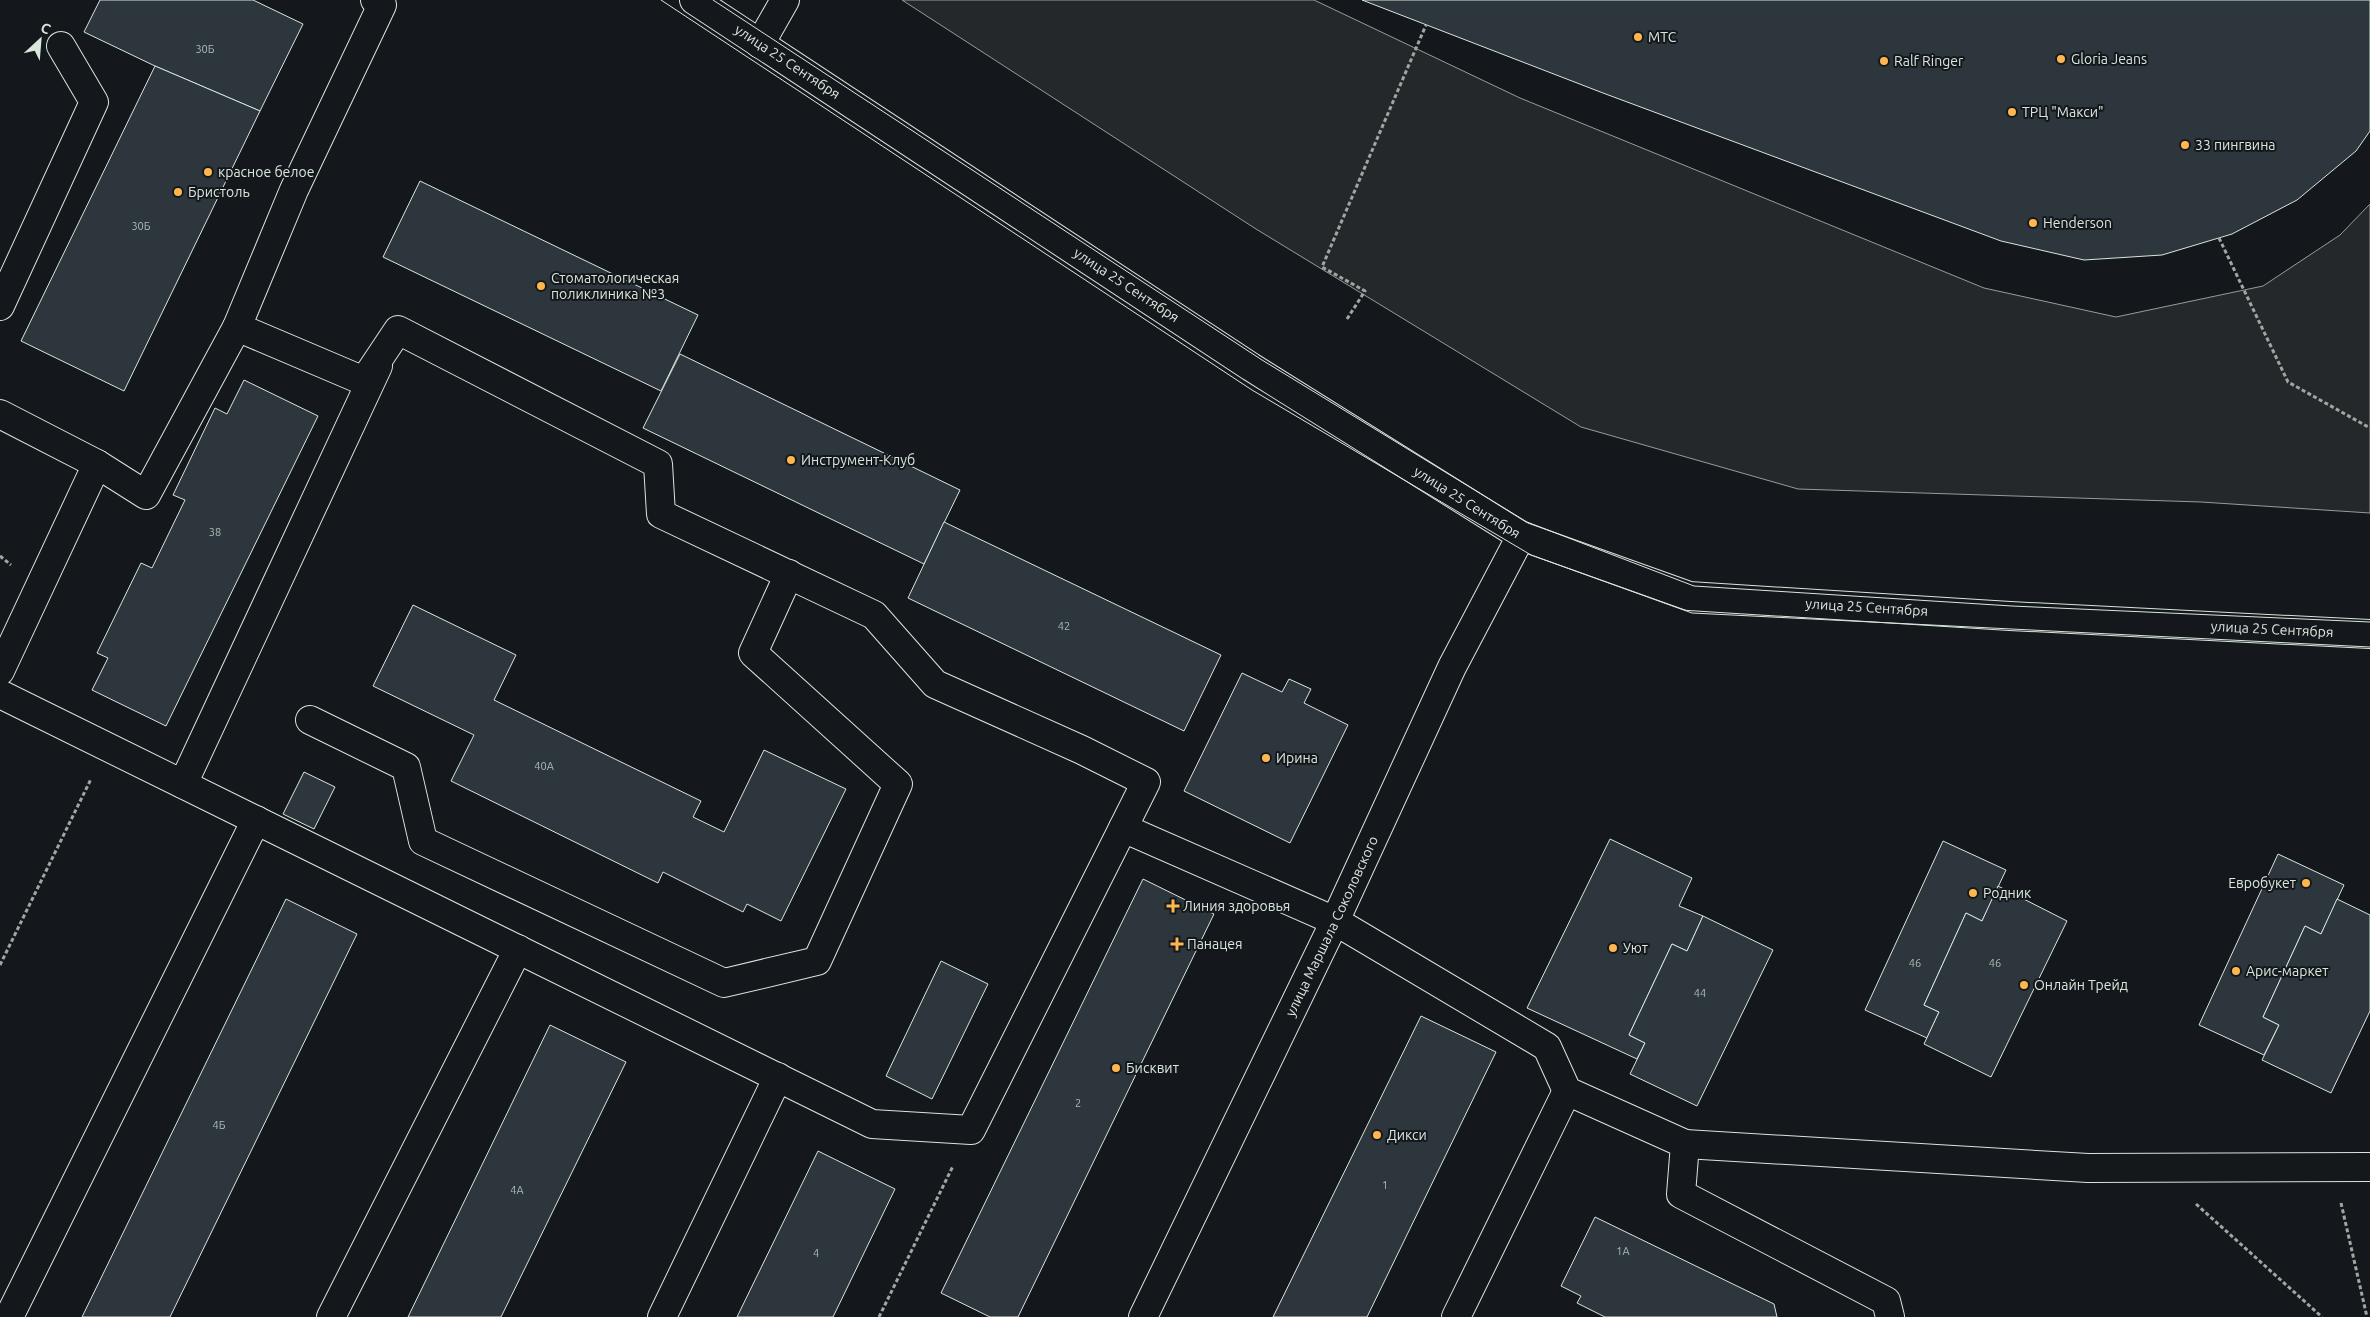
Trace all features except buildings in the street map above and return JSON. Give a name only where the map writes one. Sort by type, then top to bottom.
[{"type":"main road","points":[[0,414],[98,464],[146,495],[238,326],[294,190],[382,5],[375,0]]},
{"type":"main road","name":"улица 25 Сентября","points":[[694,0],[1251,367],[1521,536],[1689,596],[2010,616],[2370,634]]},
{"type":"main road","points":[[760,44],[785,0]]},
{"type":"main road","points":[[0,306],[94,102],[61,46]]},
{"type":"main road","points":[[0,694],[872,1124],[971,1130],[1146,782],[1082,750],[935,684],[874,615],[661,514],[658,464],[398,330],[364,381],[238,326]]},
{"type":"main road","points":[[183,784],[389,344]]},
{"type":"main road","points":[[0,671],[10,622],[98,464]]},
{"type":"main road","name":"улица Маршала Соколовского","points":[[1143,1317],[1335,921],[1452,668],[1521,536]]},
{"type":"main road","points":[[310,720],[406,767],[423,841],[432,846],[724,982],[817,961],[898,784],[753,653],[789,574]]},
{"type":"main road","points":[[8,1317],[256,820]]},
{"type":"main road","points":[[1123,828],[1335,921],[1547,1047],[1567,1091],[1685,1144],[2088,1168],[2370,1167]]},
{"type":"main road","points":[[331,1317],[518,949]]},
{"type":"main road","points":[[662,1317],[778,1077]]},
{"type":"main road","points":[[1456,1317],[1567,1091]]},
{"type":"main road","points":[[1685,1144],[1681,1194],[1886,1301],[1890,1317]]},
{"type":"path","points":[[1347,319],[1365,291],[1322,267],[1426,25]]},
{"type":"path","points":[[2219,238],[2288,382],[2370,428]]},
{"type":"path","points":[[0,965],[107,747]]},
{"type":"path","points":[[879,1317],[971,1130]]},
{"type":"path","points":[[2333,1167],[2367,1317]]},
{"type":"path","points":[[2155,1168],[2322,1317]]},
{"type":"shaded area","points":[[902,0],[1314,0],[1520,98],[1984,288],[2116,317],[2263,286],[2340,235],[2370,204],[2370,513],[2201,502],[1798,489],[1581,427],[1256,229]]},
{"type":"tram line","points":[[661,0],[1252,390],[1531,555],[1692,613],[2370,647]]},
{"type":"tram line","points":[[713,0],[1262,360],[1527,522],[1694,586],[2012,606],[2370,622]]},
{"type":"place","name":"МТС","points":[[1638,37]]},
{"type":"place","name":"Gloria Jeans","points":[[2061,59]]},
{"type":"place","name":"Ralf Ringer","points":[[1884,61]]},
{"type":"place","name":"ТРЦ \"Макси\"","points":[[2012,112]]},
{"type":"place","name":"33 пингвина","points":[[2185,145]]},
{"type":"place","name":"красное белое","points":[[208,172]]},
{"type":"place","name":"Бристоль","points":[[178,192]]},
{"type":"place","name":"Henderson","points":[[2033,223]]},
{"type":"place","name":"Стоматологическая поликлиника №3","points":[[541,286]]},
{"type":"place","name":"Инструмент-Клуб","points":[[791,460]]},
{"type":"place","name":"Ирина","points":[[1266,758]]},
{"type":"place","name":"Евробукет","points":[[2306,883]]},
{"type":"place","name":"Родник","points":[[1973,893]]},
{"type":"place","name":"Линия здоровья","points":[[1173,906]]},
{"type":"place","name":"Панацея","points":[[1177,944]]},
{"type":"place","name":"Уют","points":[[1613,948]]},
{"type":"place","name":"Арис-маркет","points":[[2236,971]]},
{"type":"place","name":"Онлайн Трейд","points":[[2024,985]]},
{"type":"place","name":"Бисквит","points":[[1116,1068]]},
{"type":"place","name":"Дикси","points":[[1377,1135]]}]
